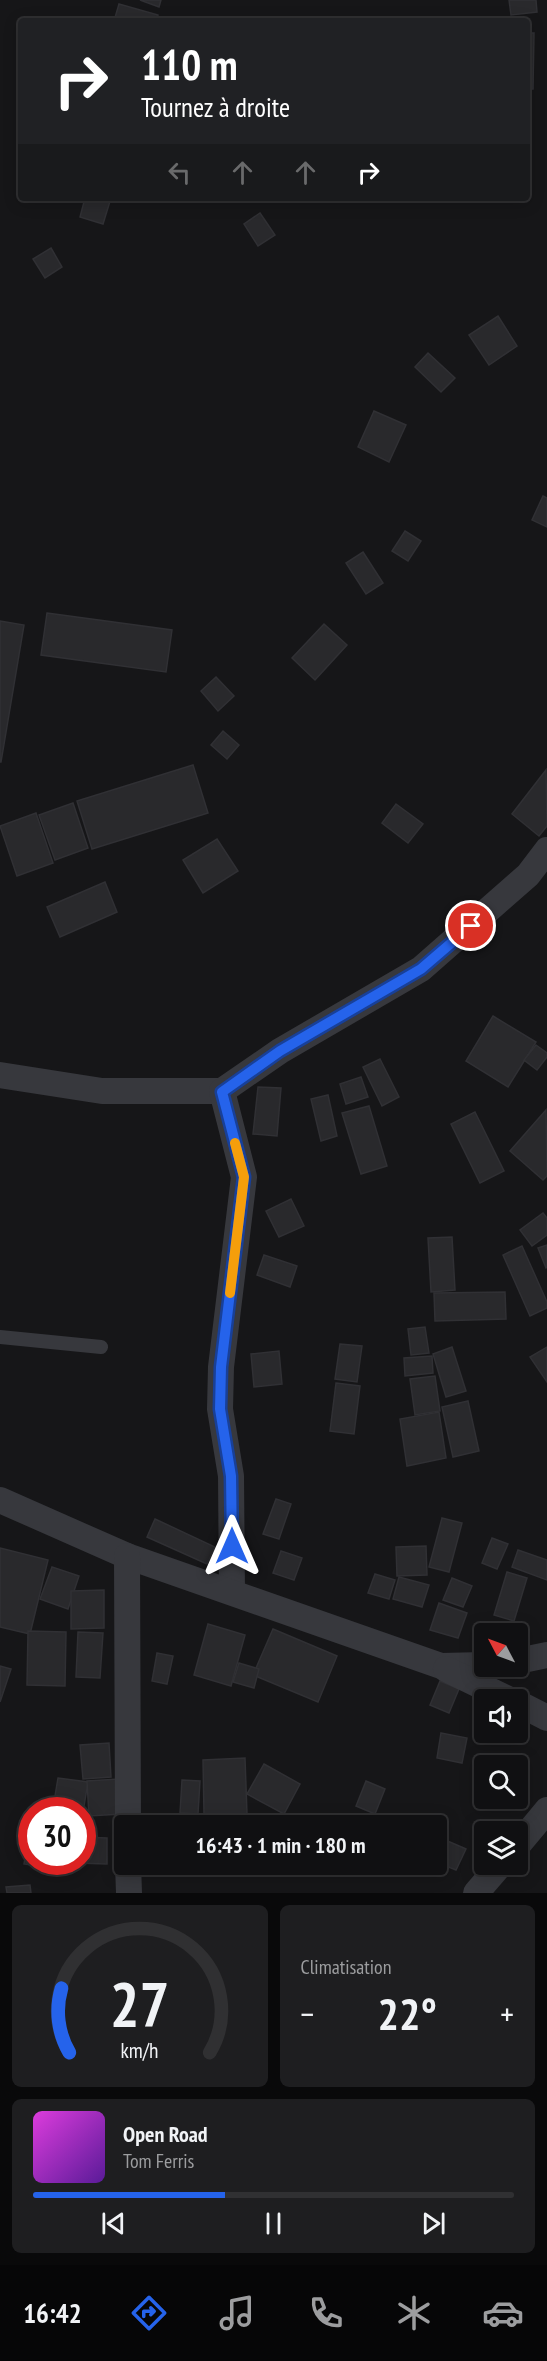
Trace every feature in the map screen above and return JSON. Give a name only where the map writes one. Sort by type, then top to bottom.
[{"type":"street","points":[[0,1075],[102,1091],[222,1092],[280,1051],[421,969],[528,875],[547,849]]},
{"type":"street","points":[[222,1092],[244,1177],[221,1377],[220,1409],[231,1476],[232,1592]]},
{"type":"street","points":[[0,1500],[127,1556],[441,1666],[488,1689]]},
{"type":"street","points":[[127,1556],[128,1815]]},
{"type":"street","points":[[528,1659],[547,1655]]},
{"type":"street","points":[[441,1666],[474,1665]]},
{"type":"street","points":[[528,1708],[547,1718]]},
{"type":"street","points":[[528,1833],[547,1810]]},
{"type":"street","points":[[128,1875],[129,1893]]},
{"type":"street","points":[[476,1893],[492,1875]]},
{"type":"lane","points":[[0,1337],[101,1347]]},
{"type":"building","points":[[140,0],[161,0],[159,7]]},
{"type":"building","points":[[509,0],[536,0],[537,12],[511,15]]},
{"type":"building","points":[[119,4],[158,15],[158,18],[115,18]]},
{"type":"building","points":[[530,33],[534,33],[533,89],[530,89]]},
{"type":"building","points":[[84,201],[110,201],[103,224],[80,217]]},
{"type":"building","points":[[260,213],[275,235],[258,246],[244,224]]},
{"type":"building","points":[[51,248],[62,267],[45,278],[33,259]]},
{"type":"building","points":[[498,316],[517,346],[489,365],[469,335]]},
{"type":"building","points":[[428,353],[455,378],[441,392],[415,367]]},
{"type":"building","points":[[374,411],[406,425],[389,462],[358,447]]},
{"type":"building","points":[[543,496],[547,498],[547,527],[532,520]]},
{"type":"building","points":[[405,531],[421,541],[408,561],[392,551]]},
{"type":"building","points":[[363,552],[383,583],[366,594],[346,563]]},
{"type":"building","points":[[47,613],[172,630],[166,672],[41,655]]},
{"type":"building","points":[[0,621],[24,625],[1,762],[0,762]]},
{"type":"building","points":[[324,624],[347,645],[315,680],[292,658]]},
{"type":"building","points":[[216,677],[234,696],[218,711],[201,691]]},
{"type":"building","points":[[223,731],[239,745],[227,759],[211,745]]},
{"type":"building","points":[[193,765],[208,813],[92,849],[77,801]]},
{"type":"building","points":[[546,770],[547,826],[539,836],[512,814]]},
{"type":"building","points":[[73,803],[88,848],[55,860],[39,815]]},
{"type":"building","points":[[396,804],[423,824],[408,843],[382,823]]},
{"type":"building","points":[[36,813],[53,863],[17,876],[0,826]]},
{"type":"building","points":[[217,839],[238,871],[203,893],[183,860]]},
{"type":"building","points":[[105,882],[117,912],[60,937],[47,907]]},
{"type":"building","points":[[493,1016],[536,1042],[508,1087],[466,1061]]},
{"type":"building","points":[[536,1045],[547,1053],[547,1057],[537,1070],[524,1060]]},
{"type":"building","points":[[380,1059],[399,1097],[382,1106],[363,1067]]},
{"type":"building","points":[[361,1077],[368,1097],[346,1104],[340,1084]]},
{"type":"building","points":[[258,1087],[281,1088],[277,1136],[253,1134]]},
{"type":"building","points":[[328,1095],[337,1136],[321,1141],[311,1099]]},
{"type":"building","points":[[369,1106],[387,1166],[361,1174],[342,1113]]},
{"type":"building","points":[[546,1110],[547,1176],[543,1180],[510,1151]]},
{"type":"building","points":[[475,1112],[504,1171],[480,1183],[451,1124]]},
{"type":"building","points":[[291,1199],[304,1226],[279,1237],[266,1211]]},
{"type":"building","points":[[543,1213],[547,1218],[547,1235],[532,1246],[520,1230]]},
{"type":"building","points":[[452,1237],[455,1290],[431,1292],[428,1238]]},
{"type":"building","points":[[547,1245],[547,1267],[546,1268],[538,1248]]},
{"type":"building","points":[[522,1246],[547,1302],[547,1308],[530,1316],[503,1255]]},
{"type":"building","points":[[264,1255],[297,1266],[290,1287],[257,1275]]},
{"type":"building","points":[[505,1292],[506,1319],[435,1321],[434,1293]]},
{"type":"building","points":[[425,1327],[429,1353],[411,1355],[408,1329]]},
{"type":"building","points":[[340,1344],[362,1346],[357,1382],[335,1379]]},
{"type":"building","points":[[452,1347],[466,1391],[446,1397],[433,1354]]},
{"type":"building","points":[[547,1347],[547,1382],[530,1357]]},
{"type":"building","points":[[279,1351],[282,1384],[254,1387],[251,1354]]},
{"type":"building","points":[[432,1356],[433,1373],[405,1376],[404,1358]]},
{"type":"building","points":[[435,1376],[440,1411],[415,1415],[410,1379]]},
{"type":"building","points":[[336,1383],[360,1386],[354,1434],[330,1431]]},
{"type":"building","points":[[468,1401],[479,1451],[453,1457],[442,1407]]},
{"type":"building","points":[[439,1412],[446,1458],[407,1466],[400,1419]]},
{"type":"building","points":[[276,1499],[291,1504],[279,1539],[263,1534]]},
{"type":"building","points":[[442,1518],[462,1523],[449,1572],[429,1567]]},
{"type":"building","points":[[155,1519],[215,1547],[207,1564],[147,1537]]},
{"type":"building","points":[[492,1538],[508,1544],[497,1569],[482,1563]]},
{"type":"building","points":[[426,1546],[427,1575],[397,1576],[396,1547]]},
{"type":"building","points":[[0,1548],[48,1560],[30,1634],[0,1627]]},
{"type":"building","points":[[518,1550],[547,1560],[547,1580],[512,1567]]},
{"type":"building","points":[[281,1551],[302,1558],[294,1580],[273,1573]]},
{"type":"building","points":[[52,1567],[79,1576],[68,1609],[40,1599]]},
{"type":"building","points":[[507,1572],[527,1578],[514,1621],[494,1615]]},
{"type":"building","points":[[375,1574],[395,1580],[389,1599],[368,1593]]},
{"type":"building","points":[[399,1577],[429,1585],[422,1607],[393,1599]]},
{"type":"building","points":[[452,1578],[472,1586],[463,1607],[443,1600]]},
{"type":"building","points":[[104,1590],[104,1628],[71,1629],[71,1591]]},
{"type":"building","points":[[439,1603],[467,1613],[458,1638],[430,1630]]},
{"type":"building","points":[[208,1624],[245,1635],[231,1686],[194,1675]]},
{"type":"building","points":[[273,1629],[337,1656],[318,1702],[253,1675]]},
{"type":"building","points":[[28,1631],[66,1632],[65,1686],[27,1685]]},
{"type":"building","points":[[78,1632],[103,1633],[100,1678],[76,1677]]},
{"type":"building","points":[[157,1653],[173,1656],[167,1684],[152,1681]]},
{"type":"building","points":[[239,1663],[259,1669],[254,1688],[233,1682]]},
{"type":"building","points":[[0,1666],[11,1669],[0,1702]]},
{"type":"building","points":[[440,1681],[459,1689],[449,1713],[430,1705]]},
{"type":"building","points":[[441,1733],[467,1738],[462,1763],[437,1758]]},
{"type":"building","points":[[109,1743],[111,1777],[83,1779],[80,1745]]},
{"type":"building","points":[[245,1758],[247,1814],[204,1815],[203,1760]]},
{"type":"building","points":[[264,1764],[300,1784],[284,1814],[247,1794]]},
{"type":"building","points":[[58,1778],[88,1782],[86,1797],[55,1797]]},
{"type":"building","points":[[119,1779],[121,1814],[96,1816],[96,1797],[88,1797],[87,1781]]},
{"type":"building","points":[[182,1780],[200,1781],[198,1814],[180,1813]]},
{"type":"building","points":[[366,1781],[385,1789],[375,1814],[356,1806]]},
{"type":"building","points":[[96,1838],[107,1838],[107,1864],[96,1864]]},
{"type":"building","points":[[447,1841],[466,1849],[456,1870],[447,1866]]},
{"type":"building","points":[[30,1885],[31,1893],[7,1893],[6,1887]]},
{"type":"slow traffic","points":[[230,1293],[244,1177],[235,1143]]},
{"type":"route","points":[[232,1546],[231,1476],[220,1409],[221,1367],[244,1177],[222,1092],[280,1051],[421,969],[471,926]]}]
